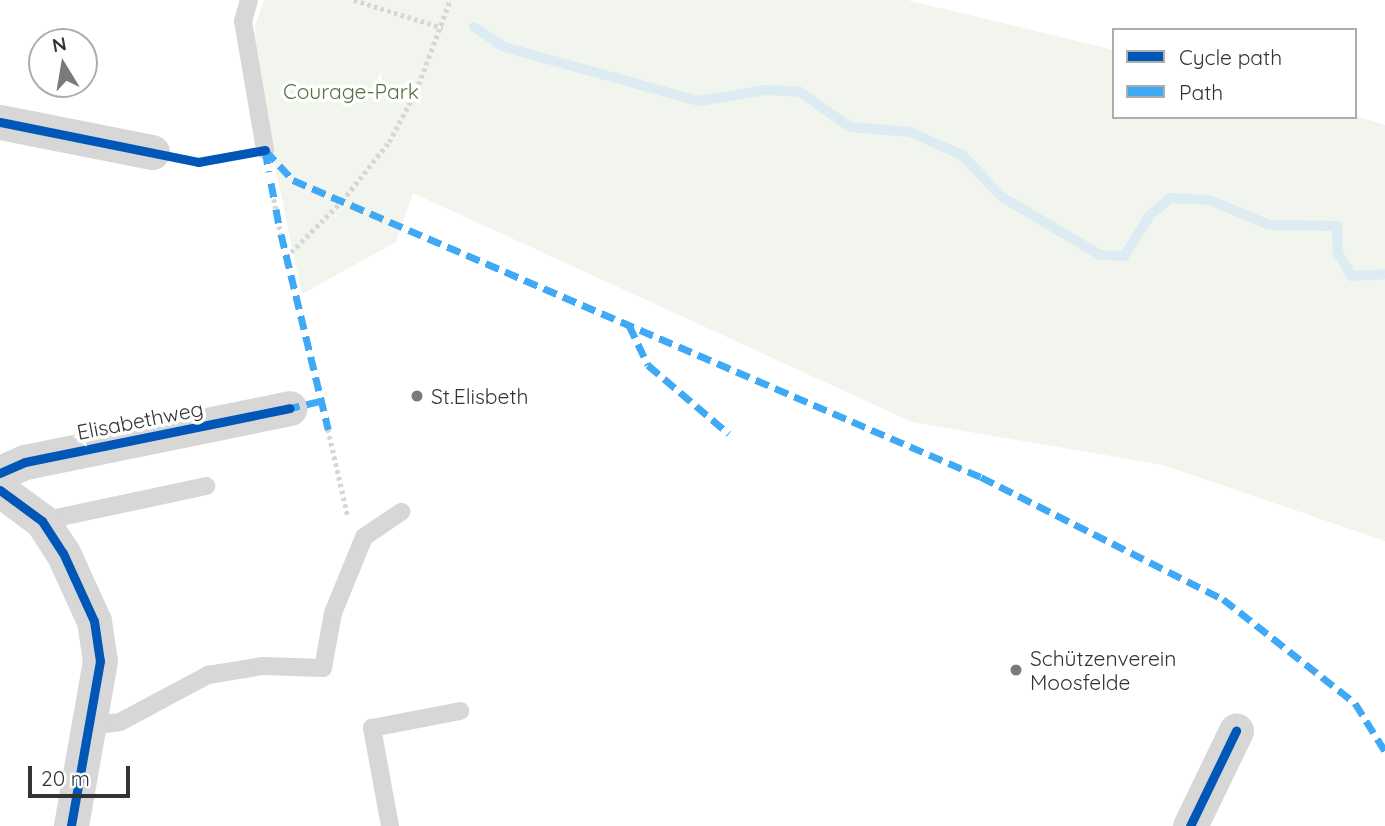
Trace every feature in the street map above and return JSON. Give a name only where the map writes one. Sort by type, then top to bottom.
[{"type":"street","points":[[0,122],[152,152]]},
{"type":"street","name":"Elisabethweg","points":[[0,473],[25,462],[290,408]]},
{"type":"street","points":[[0,490],[42,521],[63,553],[94,621],[100,661],[91,726],[71,826]]},
{"type":"street","points":[[1191,826],[1236,731]]},
{"type":"lane","points":[[249,0],[243,22],[265,150]]},
{"type":"lane","points":[[42,521],[206,486]]},
{"type":"lane","points":[[91,726],[120,722],[208,675],[263,666],[323,668],[333,614],[363,537],[401,512]]},
{"type":"lane","points":[[390,826],[372,729],[460,711]]},
{"type":"path","points":[[354,0],[443,27]]},
{"type":"path","points":[[286,257],[342,201],[390,142],[443,27],[450,0]]},
{"type":"path","points":[[274,199],[276,209]]},
{"type":"path","points":[[279,226],[281,234]]},
{"type":"path","points":[[328,429],[344,502]]},
{"type":"green space","name":"Courage-Park","points":[[264,0],[907,0],[1112,50],[1112,119],[1357,119],[1357,117],[1385,125],[1385,541],[1163,465],[912,422],[413,193],[396,242],[302,294],[257,81],[255,26]]},
{"type":"waterway","points":[[474,27],[504,47],[699,101],[765,90],[800,92],[850,127],[910,132],[962,155],[1002,197],[1100,255],[1124,256],[1150,215],[1170,198],[1210,200],[1269,225],[1337,226],[1338,253],[1352,276],[1385,274]]},
{"type":"marked path","points":[[265,150],[293,180],[981,477],[1223,599],[1355,703],[1385,751]]},
{"type":"marked path","points":[[265,150],[269,172]]},
{"type":"marked path","points":[[271,183],[274,199]]},
{"type":"marked path","points":[[276,209],[279,226]]},
{"type":"marked path","points":[[281,234],[328,429]]},
{"type":"marked path","points":[[629,325],[648,365],[729,434]]},
{"type":"marked path","points":[[286,409],[322,401]]},
{"type":"cycle path","points":[[0,122],[198,162],[265,150]]},
{"type":"cycle path","points":[[0,473],[25,462],[290,408]]},
{"type":"cycle path","points":[[0,490],[42,521],[63,553],[94,621],[100,661],[71,826]]},
{"type":"cycle path","points":[[1190,826],[1236,731]]},
{"type":"place","name":"St.Elisbeth","points":[[417,396]]},
{"type":"place","name":"Schützenverein Moosfelde","points":[[1016,670]]}]
